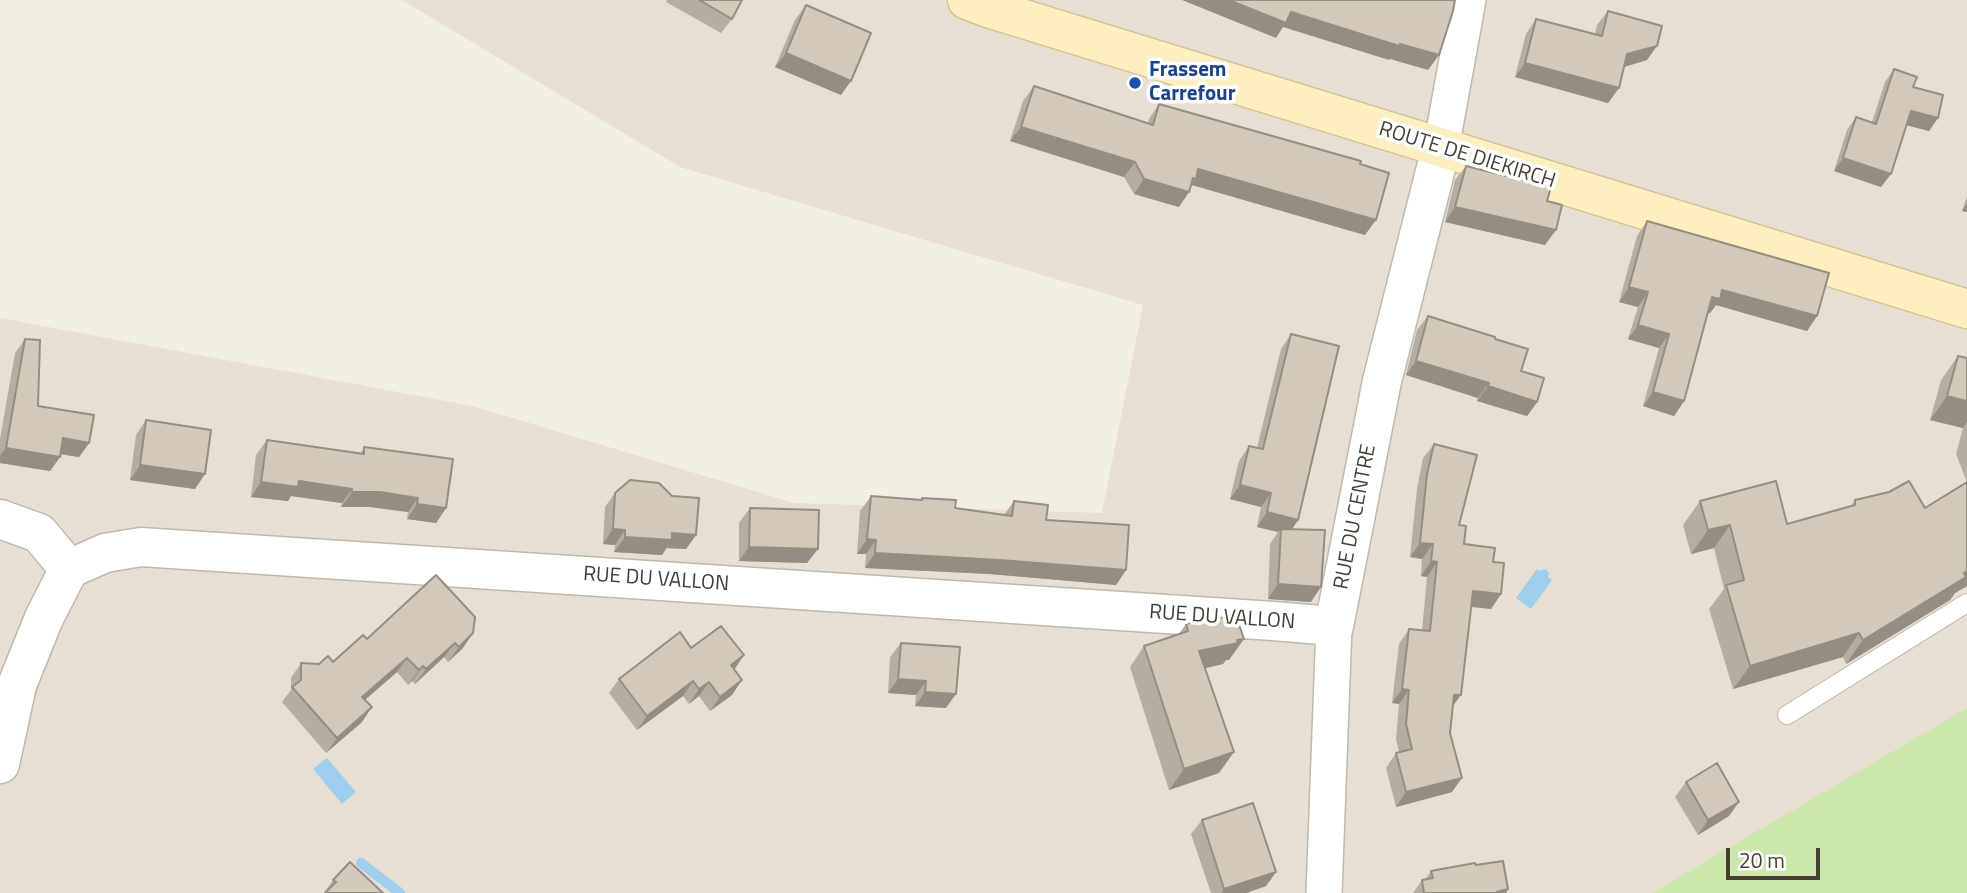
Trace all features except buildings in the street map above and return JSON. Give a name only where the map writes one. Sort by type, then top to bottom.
[{"type":"main road","name":"ROUTE DE DIEKIRCH","points":[[967,0],[1967,309]]},
{"type":"street","points":[[1441,148],[1468,0]]},
{"type":"street","name":"RUE DU CENTRE","points":[[1324,893],[1334,626],[1382,381],[1441,148]]},
{"type":"street","points":[[0,519],[39,533],[69,569],[44,618],[17,685],[0,764]]},
{"type":"street","name":"RUE DU VALLON","points":[[69,569],[105,553],[141,547],[1334,626]]},
{"type":"lane","points":[[1787,715],[1967,603]]},
{"type":"shaded area","points":[[402,0],[1967,0],[1967,893],[0,893],[0,318],[473,406],[794,503],[1102,513],[1143,305],[680,167]]},
{"type":"green space","points":[[1967,708],[1967,893],[1652,893]]},
{"type":"water","points":[[1537,569],[1546,569],[1552,580],[1531,609],[1516,598]]},
{"type":"water","points":[[327,758],[356,792],[342,804],[313,769]]},
{"type":"waterway","points":[[361,863],[400,893]]},
{"type":"place","name":"Frassem Carrefour","points":[[1135,83]]}]
